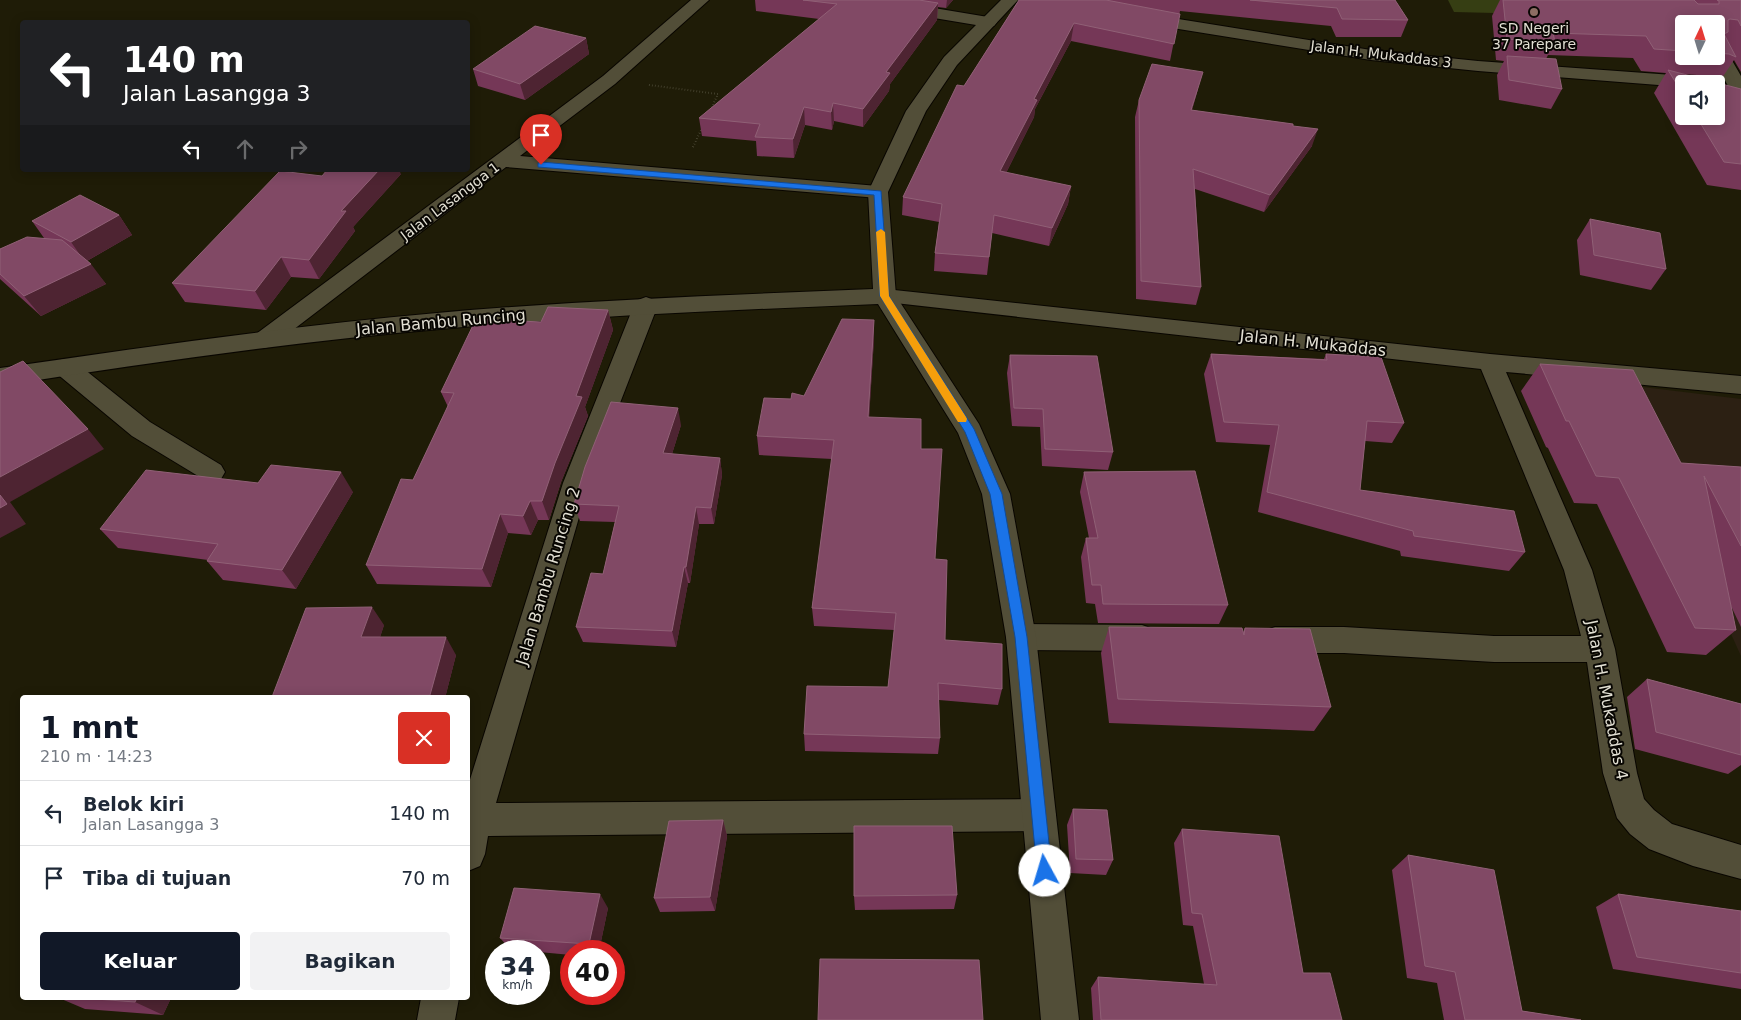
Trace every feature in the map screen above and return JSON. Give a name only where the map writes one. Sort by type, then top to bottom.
[{"type":"street","name":"Jalan Lasangga 1","points":[[264,340],[609,80],[701,0]]},
{"type":"street","points":[[856,0],[988,22]]},
{"type":"street","points":[[1010,0],[950,61],[916,111],[878,192],[885,296],[970,432],[996,494],[1021,637],[1060,1020]]},
{"type":"street","name":"Jalan H. Mukaddas 3","points":[[1123,15],[1371,55],[1478,66],[1675,81]]},
{"type":"street","points":[[1725,62],[1739,86],[1741,129]]},
{"type":"street","name":"Jalan H. Mukaddas 3","points":[[1725,85],[1739,86]]},
{"type":"street","points":[[502,161],[878,192]]},
{"type":"street","name":"Jalan Bambu Runcing","points":[[0,377],[264,340],[437,321],[646,305],[885,296]]},
{"type":"street","name":"Jalan H. Mukaddas","points":[[885,296],[1490,362],[1741,385]]},
{"type":"street","name":"Jalan Bambu Runcing 2","points":[[470,843],[474,820],[576,483],[646,305]]},
{"type":"street","name":"Jalan H. Mukaddas 4","points":[[1490,362],[1578,570],[1600,649],[1620,773],[1628,807],[1642,822],[1661,837],[1693,849],[1741,862]]},
{"type":"street","points":[[66,367],[141,429],[212,472]]},
{"type":"street","points":[[1021,637],[1168,639]]},
{"type":"street","points":[[1246,639],[1344,640],[1494,649],[1600,649]]},
{"type":"street","points":[[474,820],[1039,815]]},
{"type":"street","points":[[436,1020],[440,1000]]},
{"type":"path","points":[[609,80],[718,94],[679,176]]},
{"type":"shaded area","points":[[1618,384],[1741,399],[1741,656]]},
{"type":"green space","points":[[1448,0],[1605,0],[1623,16],[1454,12]]},
{"type":"building","points":[[803,0],[919,0],[938,3],[886,72],[890,73],[863,109],[833,103],[831,112],[804,107],[793,139],[755,137],[760,124],[699,118],[837,4]]},
{"type":"building","points":[[1019,0],[1106,0],[1180,14],[1174,44],[1074,23],[1034,99],[1037,100],[1000,171],[1071,186],[1052,228],[994,215],[989,257],[935,253],[942,204],[903,197],[957,85],[964,86]]},
{"type":"building","points":[[1250,0],[1395,0],[1408,20],[1342,19],[1337,8]]},
{"type":"building","points":[[1503,0],[1694,0],[1698,4],[1719,4],[1717,0],[1741,0],[1741,26],[1738,20],[1730,19],[1728,20],[1728,32],[1725,34],[1725,15],[1675,15],[1675,50],[1654,49],[1646,36],[1553,33],[1555,42],[1507,39]]},
{"type":"building","points":[[535,26],[586,38],[520,84],[473,69]]},
{"type":"building","points":[[1725,36],[1736,57],[1725,54]]},
{"type":"building","points":[[1507,56],[1556,59],[1562,89],[1509,80]]},
{"type":"building","points":[[1152,64],[1203,72],[1191,110],[1318,129],[1270,195],[1193,169],[1201,287],[1141,281],[1139,100]]},
{"type":"building","points":[[1668,70],[1687,75],[1675,75],[1675,81]]},
{"type":"building","points":[[1725,85],[1741,89],[1741,164],[1724,162],[1701,125],[1725,125]]},
{"type":"building","points":[[279,172],[322,176],[325,172],[377,172],[341,211],[346,211],[309,260],[281,257],[255,291],[172,283]]},
{"type":"building","points":[[80,195],[119,215],[71,242],[32,221]]},
{"type":"building","points":[[1590,219],[1660,233],[1666,269],[1594,255]]},
{"type":"building","points":[[27,237],[62,240],[91,264],[24,296],[0,274],[0,249]]},
{"type":"building","points":[[548,307],[608,310],[576,396],[582,397],[555,463],[542,501],[530,501],[523,516],[500,514],[482,569],[366,565],[401,479],[413,480],[454,393],[441,392],[476,319],[541,322]]},
{"type":"building","points":[[842,319],[874,320],[868,417],[921,419],[921,449],[942,449],[935,559],[947,560],[945,640],[1002,644],[1002,689],[938,683],[940,738],[804,734],[807,686],[888,687],[896,613],[812,608],[834,440],[757,436],[764,398],[791,399],[792,393],[804,396]]},
{"type":"building","points":[[1211,354],[1327,360],[1326,354],[1381,357],[1404,423],[1367,421],[1360,490],[1514,511],[1525,552],[1414,536],[1413,531],[1267,492],[1279,425],[1224,422]]},
{"type":"building","points":[[1010,355],[1097,356],[1113,452],[1045,449],[1043,409],[1014,408]]},
{"type":"building","points":[[23,361],[88,429],[0,477],[0,372]]},
{"type":"building","points":[[1540,364],[1633,370],[1681,463],[1741,467],[1741,546],[1704,476],[1736,630],[1695,628],[1619,478],[1596,476],[1569,421],[1566,421]]},
{"type":"building","points":[[611,402],[678,408],[663,453],[720,458],[711,508],[696,507],[686,567],[684,567],[672,631],[576,627],[591,573],[603,574],[619,506],[574,504],[585,467]]},
{"type":"building","points":[[271,465],[341,472],[282,570],[207,561],[218,544],[100,529],[146,470],[258,483]]},
{"type":"building","points":[[1195,471],[1228,605],[1103,604],[1101,585],[1092,585],[1086,538],[1098,538],[1084,472]]},
{"type":"building","points":[[0,495],[7,504],[0,508]]},
{"type":"building","points":[[372,607],[361,637],[446,637],[430,695],[273,695],[306,608]]},
{"type":"building","points":[[1109,627],[1242,628],[1244,635],[1245,628],[1310,629],[1331,707],[1118,699]]},
{"type":"building","points":[[1647,679],[1741,704],[1741,755],[1656,732]]},
{"type":"building","points":[[1073,809],[1107,810],[1113,860],[1076,859]]},
{"type":"building","points":[[723,820],[710,897],[654,898],[669,821]]},
{"type":"building","points":[[854,826],[952,826],[957,895],[854,896]]},
{"type":"building","points":[[1182,829],[1279,836],[1303,973],[1330,973],[1342,1020],[1101,1020],[1098,977],[1217,985],[1202,914],[1192,913]]},
{"type":"building","points":[[1408,855],[1494,870],[1522,1011],[1581,1020],[1465,1020],[1455,972],[1425,966]]},
{"type":"building","points":[[514,888],[600,894],[590,940],[560,940],[560,942],[500,938]]},
{"type":"building","points":[[1618,894],[1741,911],[1741,973],[1637,957]]},
{"type":"building","points":[[820,959],[979,960],[983,1020],[818,1020]]},
{"type":"building","points":[[109,1000],[136,1000],[135,1002]]},
{"type":"slow traffic","points":[[881,232],[885,296],[962,419]]},
{"type":"place","name":"SD Negeri 37 Parepare","points":[[1534,12]]},
{"type":"route","points":[[541,165],[878,192],[885,296],[970,432],[996,494],[1021,637],[1045,871]]}]
